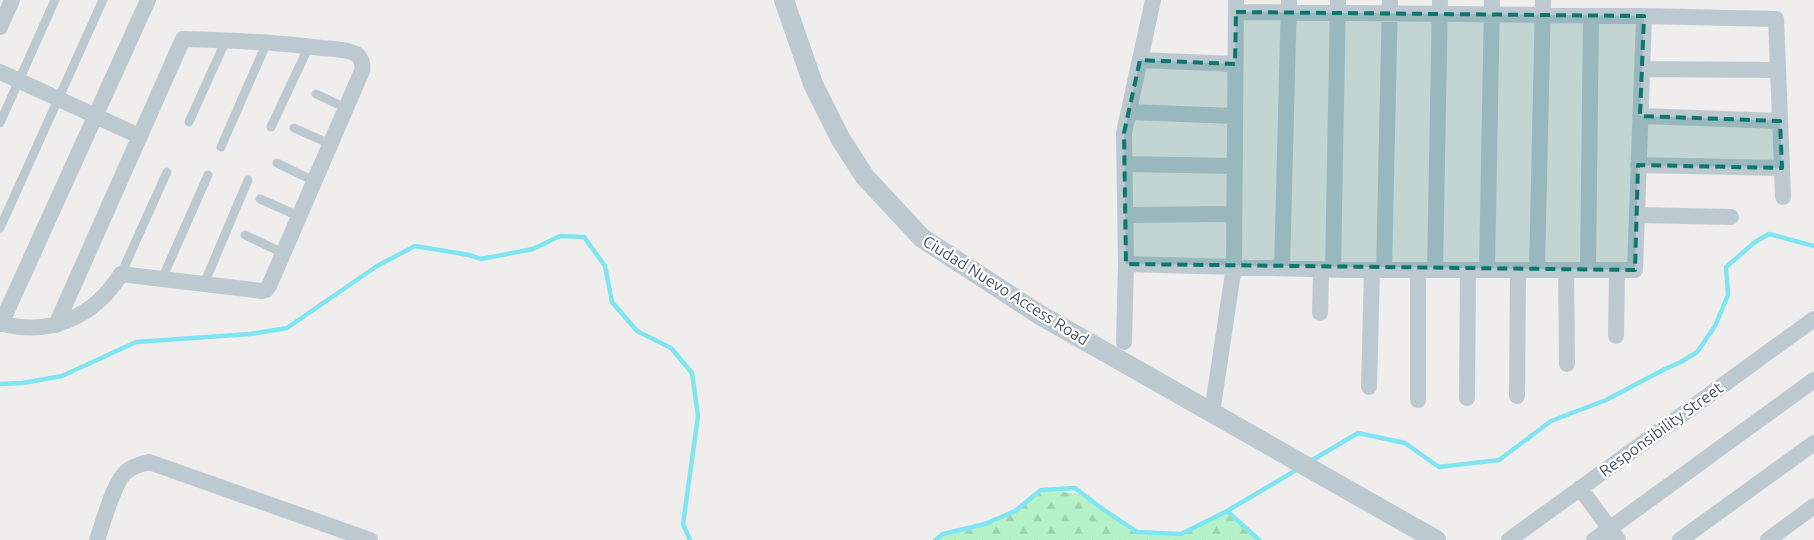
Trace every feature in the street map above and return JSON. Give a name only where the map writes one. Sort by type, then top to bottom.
[{"type":"street","points":[[0,27],[12,0]]},
{"type":"street","points":[[56,325],[183,39],[267,42],[346,51],[359,57],[363,66],[362,71],[266,290],[121,274],[112,289],[90,310],[56,325],[31,328],[1,323],[148,0]]},
{"type":"street","name":"Ciudad Nuevo Access Road","points":[[784,0],[812,84],[840,138],[864,177],[922,238],[1040,315],[1436,540]]},
{"type":"street","points":[[1124,342],[1126,215],[1124,133],[1153,0]]},
{"type":"street","points":[[1220,417],[1234,266],[1236,6],[1542,8],[1591,16],[1776,19],[1783,197]]},
{"type":"street","points":[[1282,268],[1288,6]]},
{"type":"street","points":[[1320,313],[1327,269],[1338,7]]},
{"type":"street","points":[[1368,387],[1378,270],[1389,7]]},
{"type":"street","points":[[1418,400],[1427,270],[1439,7]]},
{"type":"street","points":[[1487,270],[1491,7]]},
{"type":"street","points":[[1538,270],[1542,8]]},
{"type":"street","points":[[1588,270],[1591,16]]},
{"type":"street","points":[[1126,264],[1378,270],[1635,270],[1644,16]]},
{"type":"street","points":[[1140,60],[1235,64]]},
{"type":"street","points":[[1642,69],[1778,70]]},
{"type":"street","points":[[0,72],[140,136]]},
{"type":"street","points":[[1129,112],[1235,116]]},
{"type":"street","points":[[1640,116],[1780,121]]},
{"type":"street","points":[[1125,164],[1234,166]]},
{"type":"street","points":[[1638,165],[1782,168]]},
{"type":"street","points":[[1126,215],[1234,214]]},
{"type":"street","points":[[1636,215],[1731,217]]},
{"type":"street","points":[[1466,398],[1468,270]]},
{"type":"street","points":[[1518,270],[1518,396]]},
{"type":"street","points":[[1566,270],[1567,364]]},
{"type":"street","points":[[1616,336],[1617,270]]},
{"type":"street","name":"Responsibility Street","points":[[1509,540],[1814,319]]},
{"type":"street","points":[[1594,540],[1614,534],[1814,380]]},
{"type":"street","points":[[1680,540],[1814,443]]},
{"type":"street","points":[[97,540],[117,484],[125,472],[134,466],[149,462],[370,540]]},
{"type":"street","points":[[1580,488],[1614,534]]},
{"type":"street","points":[[1768,540],[1814,506]]},
{"type":"lane","points":[[0,123],[55,0]]},
{"type":"lane","points":[[0,228],[102,0]]},
{"type":"lane","points":[[188,122],[226,40]]},
{"type":"lane","points":[[220,147],[267,42]]},
{"type":"lane","points":[[271,126],[309,46]]},
{"type":"lane","points":[[316,94],[346,108]]},
{"type":"lane","points":[[294,128],[330,144]]},
{"type":"lane","points":[[277,163],[314,181]]},
{"type":"lane","points":[[121,274],[167,172]]},
{"type":"lane","points":[[162,279],[208,175]]},
{"type":"lane","points":[[204,284],[248,180]]},
{"type":"lane","points":[[260,199],[299,216]]},
{"type":"lane","points":[[245,236],[283,253]]},
{"type":"highlighted area","points":[[1236,12],[1644,16],[1640,116],[1780,121],[1782,168],[1638,165],[1635,270],[1126,264],[1124,133],[1140,60],[1235,64]]},
{"type":"green space","points":[[1041,490],[1082,494],[1137,532],[1181,534],[1227,511],[1262,540],[937,540],[954,531],[985,524],[1001,518]]},
{"type":"waterway","points":[[1309,462],[1358,433],[1405,443],[1439,467],[1499,460],[1551,421],[1606,400],[1697,352],[1715,326],[1728,295],[1726,267],[1755,242],[1769,234],[1814,246]]},
{"type":"waterway","points":[[0,384],[23,383],[62,376],[136,342],[250,334],[287,328],[377,266],[415,246],[469,255],[481,259],[533,249],[560,236],[584,237],[605,266],[612,302],[637,331],[671,348],[692,373],[698,416],[683,524],[690,540]]},
{"type":"waterway","points":[[935,540],[943,534],[985,524],[1015,511],[1041,490],[1075,488],[1137,532],[1181,534],[1227,511],[1298,469]]},
{"type":"waterway","points":[[1227,511],[1259,540]]}]
